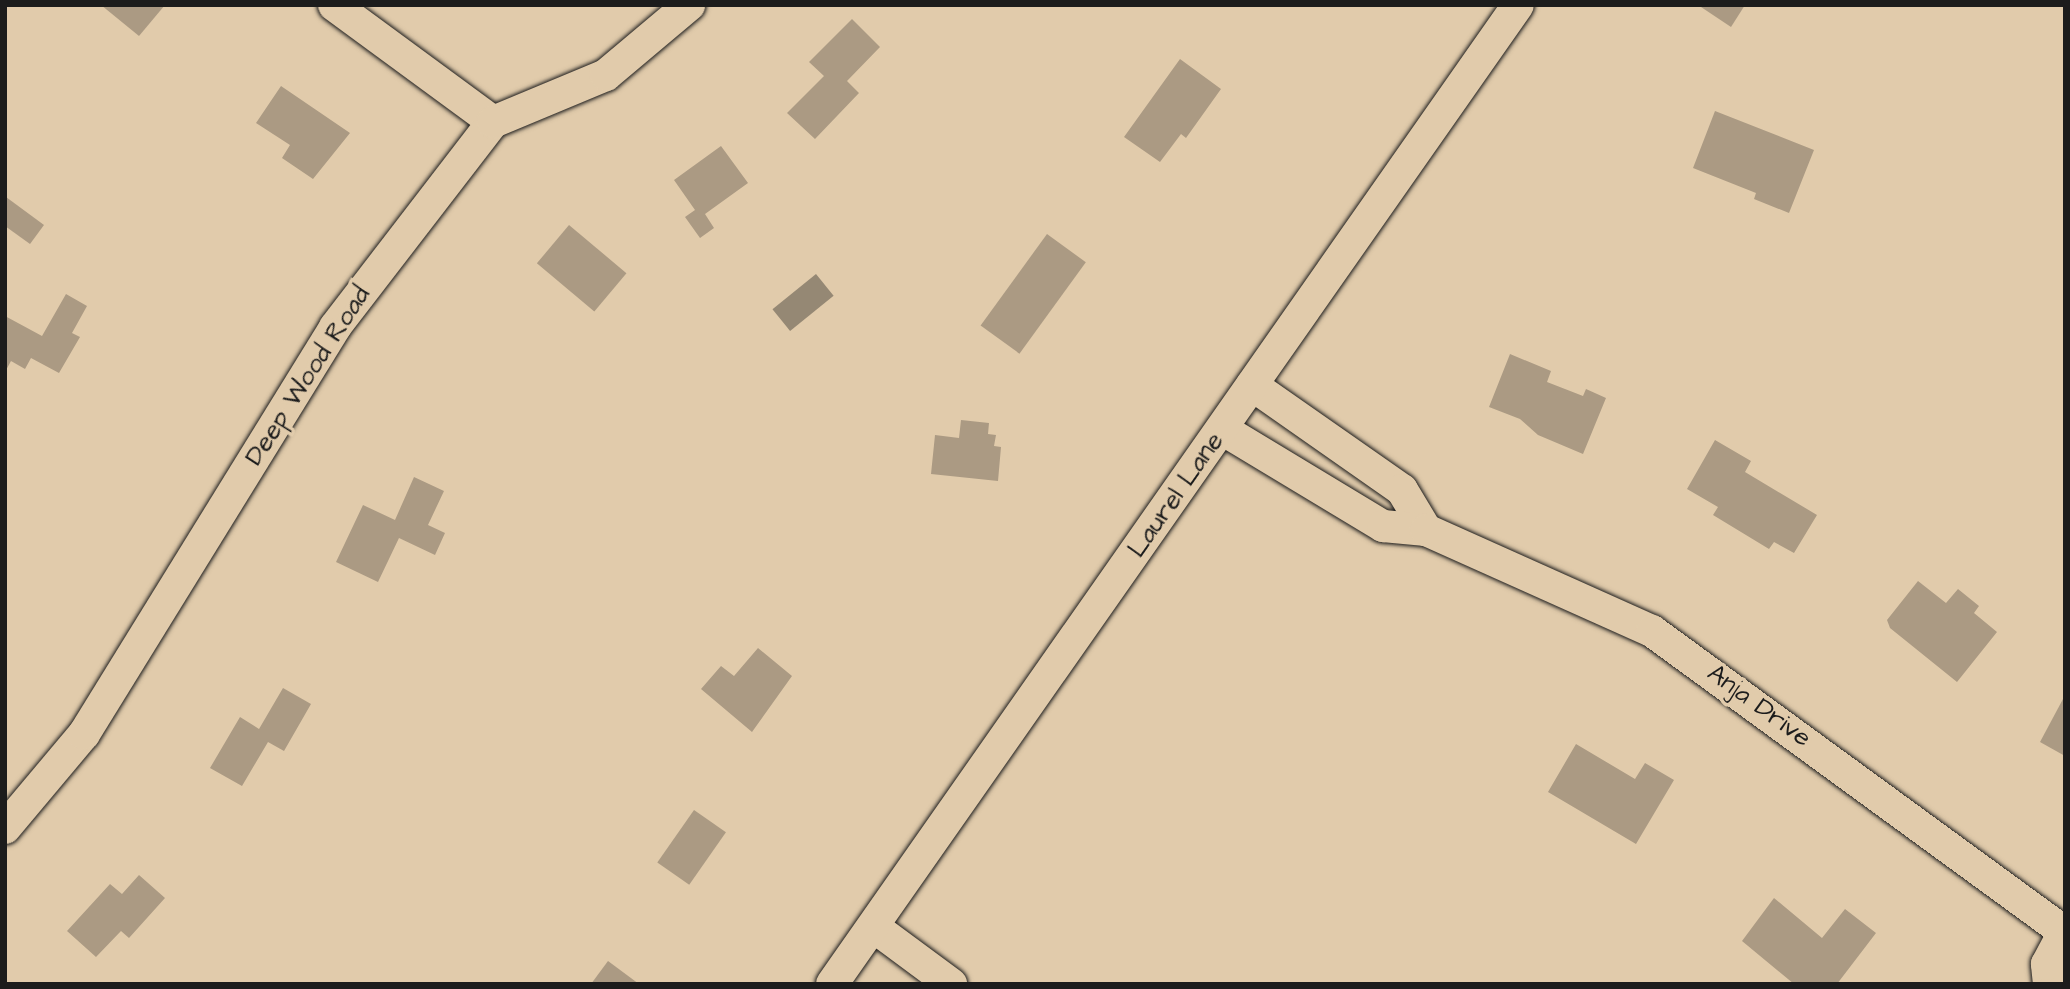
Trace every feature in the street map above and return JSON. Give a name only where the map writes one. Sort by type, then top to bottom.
[{"type":"street","points":[[334,5],[493,122]]},
{"type":"street","name":"Deep Wood Road","points":[[5,828],[84,734],[335,327],[493,122],[606,75],[689,5]]},
{"type":"street","name":"Laurel Lane","points":[[832,984],[1518,5]]},
{"type":"street","points":[[1252,385],[1402,490],[1426,530]]},
{"type":"street","name":"Anja Drive","points":[[1222,429],[1383,526],[1426,530],[1652,631],[2064,930],[2047,964],[2049,984]]},
{"type":"street","points":[[874,927],[951,984]]},
{"type":"shaded area","points":[[816,274],[834,296],[790,331],[772,309]]},
{"type":"building","points":[[101,5],[165,5],[139,36]]},
{"type":"building","points":[[1698,5],[1745,5],[1731,27]]},
{"type":"building","points":[[852,19],[880,47],[847,81],[859,93],[815,139],[787,113],[824,76],[809,62]]},
{"type":"building","points":[[1180,59],[1221,89],[1186,138],[1181,134],[1160,162],[1124,137]]},
{"type":"building","points":[[281,86],[350,133],[313,179],[282,158],[290,145],[256,123]]},
{"type":"building","points":[[1715,111],[1814,150],[1789,213],[1754,199],[1756,193],[1693,168]]},
{"type":"building","points":[[721,146],[748,183],[705,214],[714,228],[700,238],[685,217],[695,210],[674,180]]},
{"type":"building","points":[[6,197],[44,225],[30,244],[5,226]]},
{"type":"building","points":[[569,225],[626,273],[594,312],[537,263]]},
{"type":"building","points":[[1047,234],[1086,262],[1019,354],[981,325]]},
{"type":"building","points":[[66,294],[87,306],[72,333],[80,337],[59,373],[31,358],[25,369],[11,361],[5,372],[5,316],[42,336]]},
{"type":"building","points":[[1510,354],[1551,371],[1547,382],[1583,396],[1586,389],[1606,398],[1583,454],[1538,435],[1520,419],[1489,407]]},
{"type":"building","points":[[961,420],[989,423],[988,434],[996,435],[994,446],[1001,447],[998,481],[931,474],[935,435],[959,438]]},
{"type":"building","points":[[1715,440],[1751,461],[1745,472],[1817,515],[1794,553],[1774,542],[1769,549],[1713,515],[1718,507],[1687,489]]},
{"type":"building","points":[[414,477],[444,491],[428,525],[445,533],[435,555],[399,538],[378,582],[336,562],[363,505],[395,520]]},
{"type":"building","points":[[1918,581],[1946,603],[1958,589],[1979,606],[1974,613],[1997,632],[1957,682],[1890,628],[1887,620]]},
{"type":"building","points":[[758,648],[792,676],[752,732],[701,689],[721,666],[734,676]]},
{"type":"building","points":[[283,688],[311,704],[284,751],[268,742],[242,786],[210,768],[240,717],[259,729]]},
{"type":"building","points":[[2063,699],[2065,700],[2065,756],[2040,742]]},
{"type":"building","points":[[1576,744],[1635,779],[1645,763],[1674,780],[1636,844],[1548,792]]},
{"type":"building","points":[[694,810],[726,832],[689,885],[657,862]]},
{"type":"building","points":[[139,875],[165,898],[129,938],[121,931],[96,957],[67,931],[110,884],[122,894]]},
{"type":"building","points":[[1774,898],[1822,938],[1845,909],[1876,933],[1837,984],[1794,984],[1742,941]]},
{"type":"building","points":[[608,961],[639,984],[591,984]]}]
